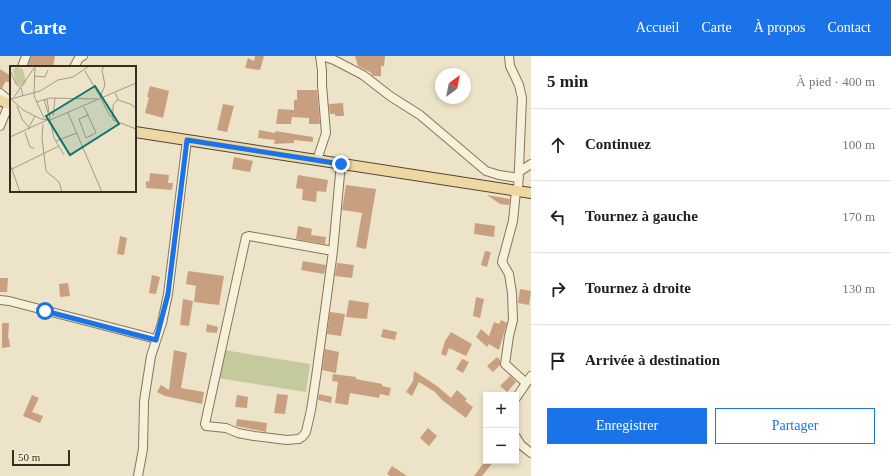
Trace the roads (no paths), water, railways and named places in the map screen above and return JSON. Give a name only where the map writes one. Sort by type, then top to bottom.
[{"type":"main road","points":[[136,132],[531,193]]},
{"type":"street","points":[[22,66],[26,56]]},
{"type":"street","points":[[75,66],[79,58],[84,56]]},
{"type":"street","points":[[317,160],[326,133],[321,56],[334,60],[363,74],[390,96],[416,111],[486,171],[499,175],[519,175],[531,164]]},
{"type":"street","points":[[509,56],[510,66],[519,85],[522,98],[519,175],[513,221],[502,262],[509,274],[512,293],[513,320],[505,364],[529,379],[519,394]]},
{"type":"street","points":[[0,93],[8,103],[0,126]]},
{"type":"street","points":[[138,476],[143,449],[144,401],[151,356],[168,294],[187,140]]},
{"type":"street","points":[[333,251],[249,236],[246,237],[205,424],[206,426],[226,428],[254,436],[287,440],[299,439],[303,436],[308,427],[333,251],[341,164]]},
{"type":"street","points":[[0,300],[9,301],[156,340]]},
{"type":"street","points":[[519,442],[531,453]]}]
